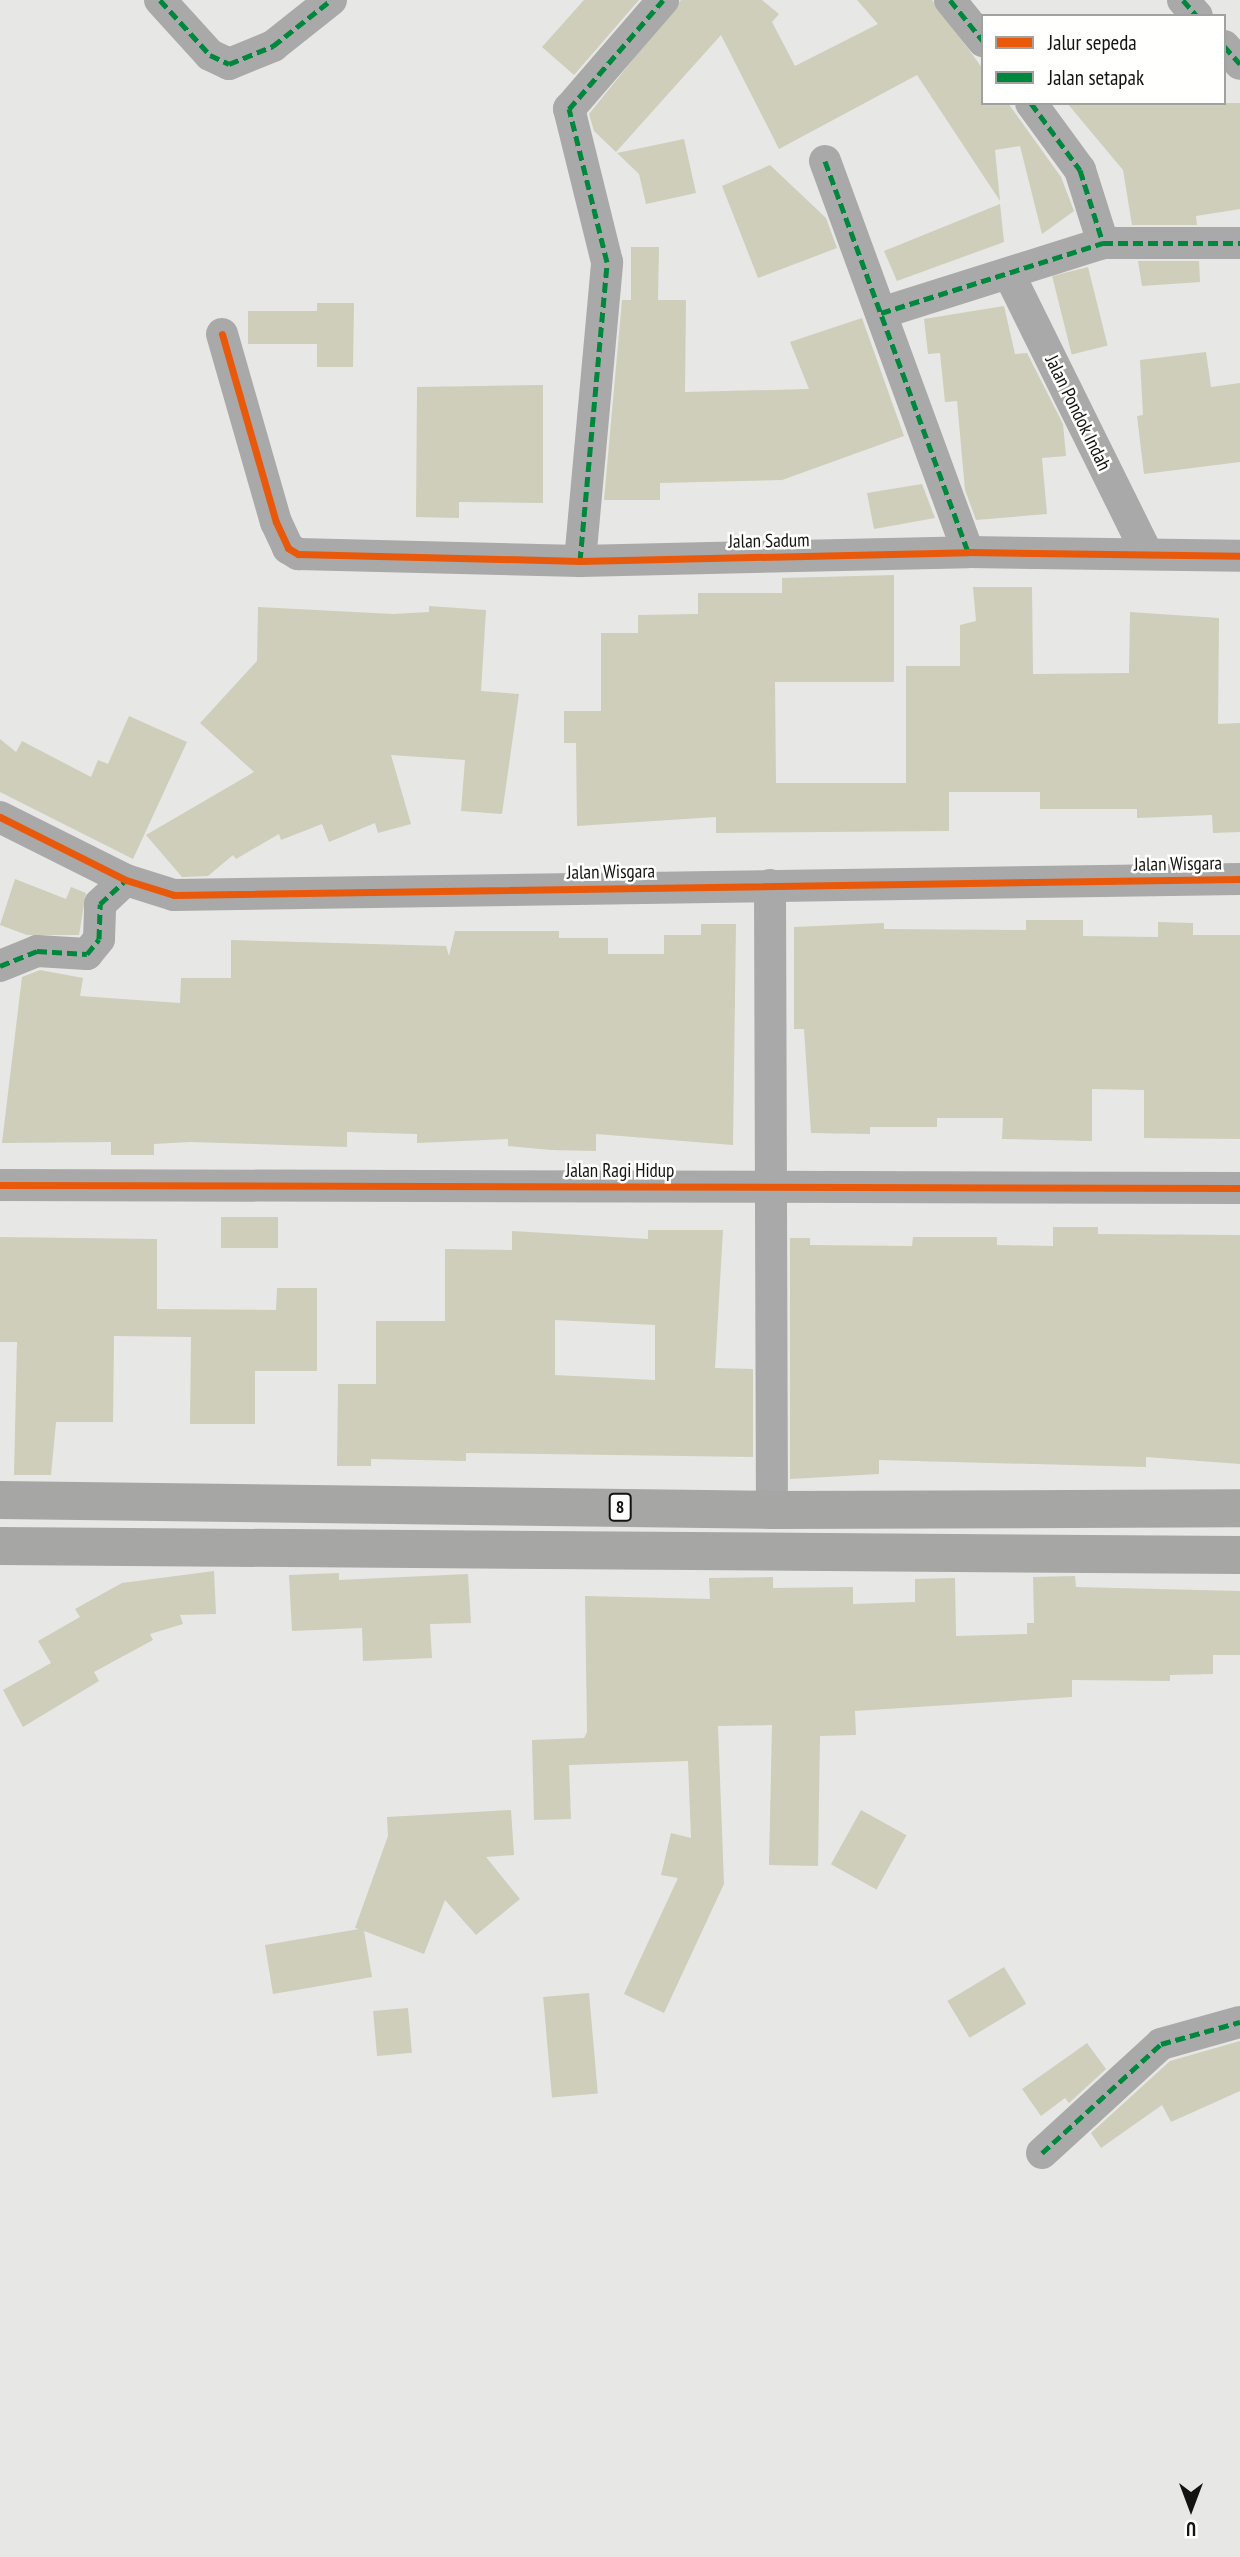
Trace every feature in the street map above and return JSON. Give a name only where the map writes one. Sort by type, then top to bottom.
[{"type":"highway","name":"8","points":[[0,1500],[772,1510],[1240,1508]]},
{"type":"highway","name":"8","points":[[0,1546],[1240,1555]]},
{"type":"street","points":[[160,0],[210,55],[229,64],[273,46],[331,0]]},
{"type":"street","points":[[580,561],[607,262],[569,109],[663,0]]},
{"type":"street","points":[[950,0],[981,39]]},
{"type":"street","points":[[1183,0],[1195,14]]},
{"type":"street","points":[[1226,48],[1240,64]]},
{"type":"street","points":[[1032,105],[1080,170],[1103,243]]},
{"type":"street","points":[[825,161],[968,552]]},
{"type":"street","points":[[881,313],[1103,243],[1240,243]]},
{"type":"street","name":"Jalan Pondok Indah","points":[[1009,274],[1147,553]]},
{"type":"street","name":"Jalan Sadum","points":[[222,334],[276,522],[288,548],[298,554],[580,561],[968,552],[1240,556]]},
{"type":"street","name":"Jalan Wisgara","points":[[0,817],[126,880],[174,895],[1240,879]]},
{"type":"street","points":[[0,966],[37,951],[87,954],[99,939],[100,904],[126,880]]},
{"type":"street","points":[[770,885],[772,1510]]},
{"type":"street","name":"Jalan Ragi Hidup","points":[[0,1185],[1240,1188]]},
{"type":"street","points":[[1042,2153],[1161,2044],[1240,2022]]},
{"type":"building","points":[[584,0],[639,0],[574,75],[542,47]]},
{"type":"building","points":[[681,0],[762,0],[779,14],[772,22],[795,66],[878,24],[857,0],[932,0],[981,66],[981,105],[1009,105],[1061,177],[1074,211],[1042,234],[1020,146],[995,150],[1000,201],[917,75],[779,149],[721,35],[616,152],[594,131],[589,114]]},
{"type":"building","points":[[1240,103],[1240,209],[1196,216],[1197,225],[1132,225],[1123,170],[1069,105]]},
{"type":"building","points":[[684,139],[696,193],[646,204],[639,174],[617,153]]},
{"type":"building","points":[[770,165],[826,218],[837,248],[758,278],[722,186]]},
{"type":"building","points":[[1000,204],[1004,242],[897,281],[884,251]]},
{"type":"building","points":[[631,247],[659,247],[658,300],[686,300],[685,392],[809,389],[790,342],[862,318],[904,436],[782,480],[660,483],[660,500],[604,500],[622,300],[631,300]]},
{"type":"building","points":[[1138,261],[1199,261],[1200,282],[1142,286]]},
{"type":"building","points":[[1088,267],[1108,346],[1072,355],[1052,276]]},
{"type":"building","points":[[317,303],[354,303],[353,367],[317,367],[317,344],[248,344],[248,311],[317,311]]},
{"type":"building","points":[[1004,306],[1015,354],[1027,353],[1063,424],[1066,456],[1042,458],[1047,514],[976,520],[965,490],[957,401],[945,402],[940,353],[928,354],[924,319]]},
{"type":"building","points":[[1206,352],[1211,387],[1240,383],[1240,462],[1144,474],[1137,416],[1143,415],[1140,360]]},
{"type":"building","points":[[543,385],[543,503],[459,502],[459,518],[416,517],[417,387]]},
{"type":"building","points":[[922,484],[935,518],[874,529],[867,493]]},
{"type":"building","points":[[894,575],[894,682],[775,682],[776,783],[906,783],[906,666],[960,666],[960,625],[976,621],[973,587],[1032,587],[1033,674],[1129,673],[1130,612],[1219,618],[1218,724],[1240,723],[1240,832],[1213,833],[1212,815],[1137,818],[1137,809],[1040,809],[1040,792],[949,792],[949,831],[716,833],[716,817],[577,826],[576,743],[564,743],[564,711],[601,711],[601,633],[638,633],[638,615],[698,614],[698,593],[782,593],[782,578]]},
{"type":"building","points":[[429,606],[486,610],[481,691],[519,694],[502,814],[461,811],[465,760],[391,755],[411,824],[378,833],[375,823],[329,842],[322,824],[281,840],[279,834],[236,859],[233,855],[208,876],[182,877],[146,835],[254,772],[200,723],[257,661],[258,607],[393,614],[429,612]]},
{"type":"building","points":[[129,716],[187,742],[133,859],[0,792],[0,739],[16,752],[22,741],[91,777],[98,760],[108,764]]},
{"type":"building","points":[[15,879],[66,899],[71,887],[86,893],[79,935],[27,935],[0,925]]},
{"type":"building","points":[[1026,920],[1083,920],[1083,936],[1158,937],[1158,922],[1193,923],[1193,935],[1240,935],[1240,1139],[1144,1138],[1144,1090],[1092,1089],[1092,1141],[1002,1139],[1003,1118],[937,1118],[937,1127],[870,1127],[870,1134],[811,1133],[804,1029],[794,1029],[794,927],[884,923],[884,929],[1026,930]]},
{"type":"building","points":[[701,924],[736,924],[733,1145],[596,1134],[596,1151],[551,1150],[508,1146],[508,1139],[417,1143],[417,1134],[347,1132],[347,1147],[189,1142],[154,1144],[154,1155],[111,1155],[111,1142],[2,1143],[22,977],[40,970],[83,978],[80,996],[180,1003],[181,978],[231,978],[231,940],[446,946],[449,956],[455,931],[559,931],[559,938],[608,938],[608,954],[664,954],[664,935],[701,935]]},
{"type":"building","points":[[221,1217],[278,1217],[278,1248],[221,1248]]},
{"type":"building","points":[[1053,1227],[1098,1227],[1098,1234],[1240,1235],[1240,1464],[1146,1457],[1146,1467],[879,1460],[879,1474],[790,1479],[790,1238],[810,1238],[810,1245],[912,1246],[913,1237],[997,1237],[997,1245],[1053,1246]]},
{"type":"building","points":[[648,1230],[723,1230],[715,1368],[753,1369],[753,1457],[466,1453],[466,1461],[371,1459],[371,1466],[337,1466],[338,1384],[376,1384],[376,1321],[445,1321],[445,1249],[512,1250],[512,1231],[648,1239]],"holes":[[[555,1320],[655,1325],[655,1380],[555,1375]]]},
{"type":"building","points":[[0,1237],[157,1239],[157,1309],[276,1310],[277,1288],[317,1288],[317,1371],[255,1371],[255,1424],[190,1424],[191,1337],[114,1336],[113,1422],[56,1422],[51,1475],[14,1475],[17,1342],[0,1342]]},
{"type":"building","points":[[214,1571],[216,1614],[180,1615],[183,1624],[150,1634],[153,1640],[94,1672],[99,1681],[23,1727],[3,1690],[51,1663],[38,1641],[80,1617],[75,1609],[122,1583]]},
{"type":"building","points":[[339,1573],[339,1580],[468,1574],[471,1623],[430,1624],[432,1658],[363,1661],[362,1628],[292,1631],[289,1575]]},
{"type":"building","points":[[1075,1576],[1076,1587],[1240,1591],[1240,1655],[1213,1655],[1213,1674],[1170,1675],[1170,1681],[1072,1680],[1072,1697],[855,1711],[856,1735],[820,1736],[818,1866],[769,1865],[772,1725],[718,1726],[724,1884],[664,2013],[624,1994],[678,1878],[661,1875],[671,1833],[691,1838],[688,1761],[569,1765],[571,1819],[534,1820],[532,1740],[584,1738],[587,1732],[585,1596],[710,1599],[709,1578],[773,1577],[773,1588],[853,1587],[853,1604],[915,1602],[915,1579],[955,1578],[956,1636],[1027,1634],[1027,1623],[1034,1623],[1033,1577]]},
{"type":"building","points":[[511,1810],[514,1855],[486,1857],[520,1899],[476,1935],[445,1900],[424,1954],[364,1931],[372,1977],[273,1994],[265,1945],[359,1929],[355,1928],[388,1836],[387,1817]]},
{"type":"building","points":[[861,1810],[906,1835],[876,1889],[831,1864]]},
{"type":"building","points":[[1004,1967],[1026,2004],[970,2038],[947,2001]]},
{"type":"building","points":[[589,1993],[598,2094],[552,2098],[543,1997]]},
{"type":"building","points":[[408,2008],[412,2053],[377,2056],[373,2011]]},
{"type":"building","points":[[1240,2041],[1240,2091],[1171,2122],[1162,2105],[1101,2148],[1091,2133],[1170,2061]]},
{"type":"building","points":[[1087,2043],[1106,2069],[1069,2103],[1065,2098],[1041,2116],[1022,2089]]},
{"type":"marked path","points":[[160,0],[210,55],[229,64],[273,46],[331,0]]},
{"type":"marked path","points":[[580,561],[607,262],[569,109],[663,0]]},
{"type":"marked path","points":[[950,0],[981,39]]},
{"type":"marked path","points":[[1183,0],[1195,14]]},
{"type":"marked path","points":[[1226,48],[1240,64]]},
{"type":"marked path","points":[[1032,105],[1080,170],[1103,243]]},
{"type":"marked path","points":[[825,161],[968,552]]},
{"type":"marked path","points":[[881,313],[1103,243],[1240,243]]},
{"type":"marked path","points":[[0,966],[37,951],[87,954],[99,939],[100,904],[126,880]]},
{"type":"marked path","points":[[1042,2153],[1161,2044],[1240,2022]]},
{"type":"cycle path","points":[[222,334],[276,522],[288,548],[298,554],[580,561],[968,552],[1240,556]]},
{"type":"cycle path","points":[[0,817],[126,880],[174,895],[1240,879]]},
{"type":"cycle path","points":[[0,1185],[1240,1188]]}]
